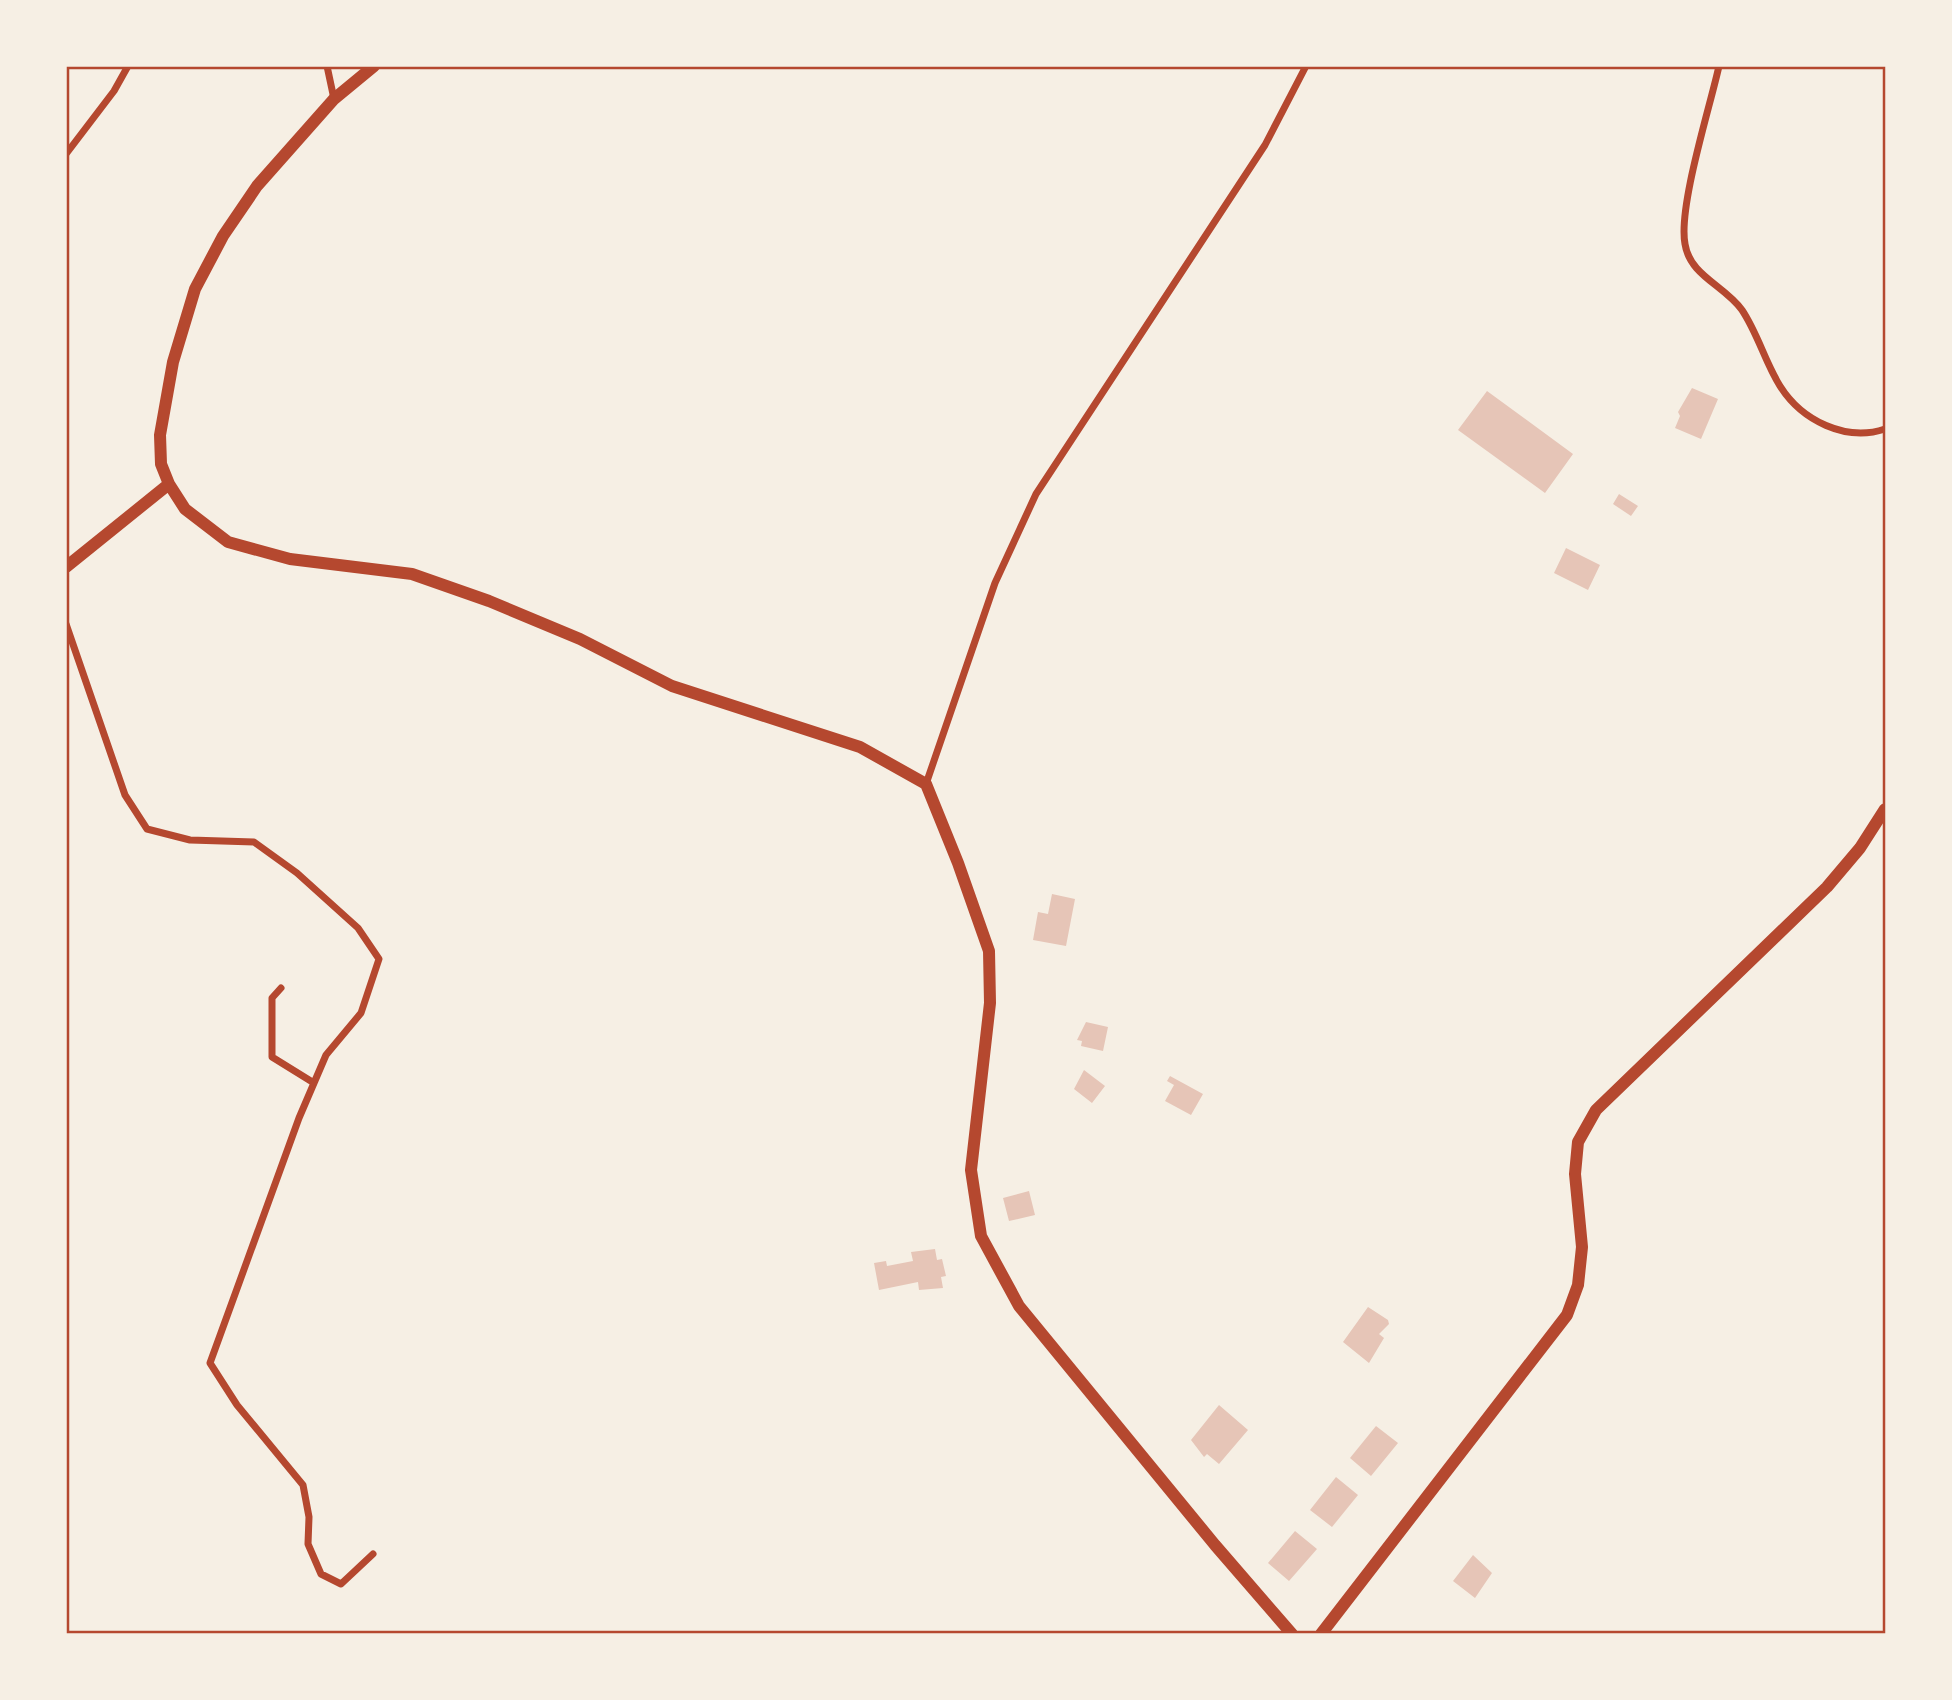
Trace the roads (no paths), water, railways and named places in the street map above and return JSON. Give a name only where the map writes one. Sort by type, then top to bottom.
[{"type":"street","points":[[66,154],[114,91],[128,66]]},
{"type":"street","points":[[327,66],[334,99]]},
{"type":"street","points":[[374,66],[334,99],[257,186],[222,236],[195,289],[173,362],[160,435],[160,464],[169,485],[185,509],[228,542],[289,559],[412,574],[489,601],[580,639],[671,686],[860,747],[926,784],[989,951],[990,1003],[971,1170],[981,1236],[1019,1306],[1215,1545],[1292,1633]]},
{"type":"street","points":[[926,784],[995,583],[1036,494],[1265,145],[1306,66]]},
{"type":"street","points":[[1719,66],[1685,214],[1684,242],[1691,265],[1740,307],[1760,339],[1781,387],[1807,416],[1830,428],[1853,433],[1885,429]]},
{"type":"street","points":[[68,562],[169,485]]},
{"type":"street","points":[[66,624],[125,794],[147,829],[190,839],[254,842],[297,873],[358,928],[379,959],[360,1013],[326,1055],[314,1083],[258,1226],[210,1363],[237,1405],[303,1485],[309,1517],[308,1544],[321,1574],[341,1584],[373,1554]]},
{"type":"street","points":[[1321,1633],[1567,1315],[1578,1285],[1582,1247],[1575,1174],[1578,1142],[1596,1110],[1827,887],[1860,848],[1885,809]]},
{"type":"street","points":[[281,988],[272,998],[272,1057],[314,1083]]}]
